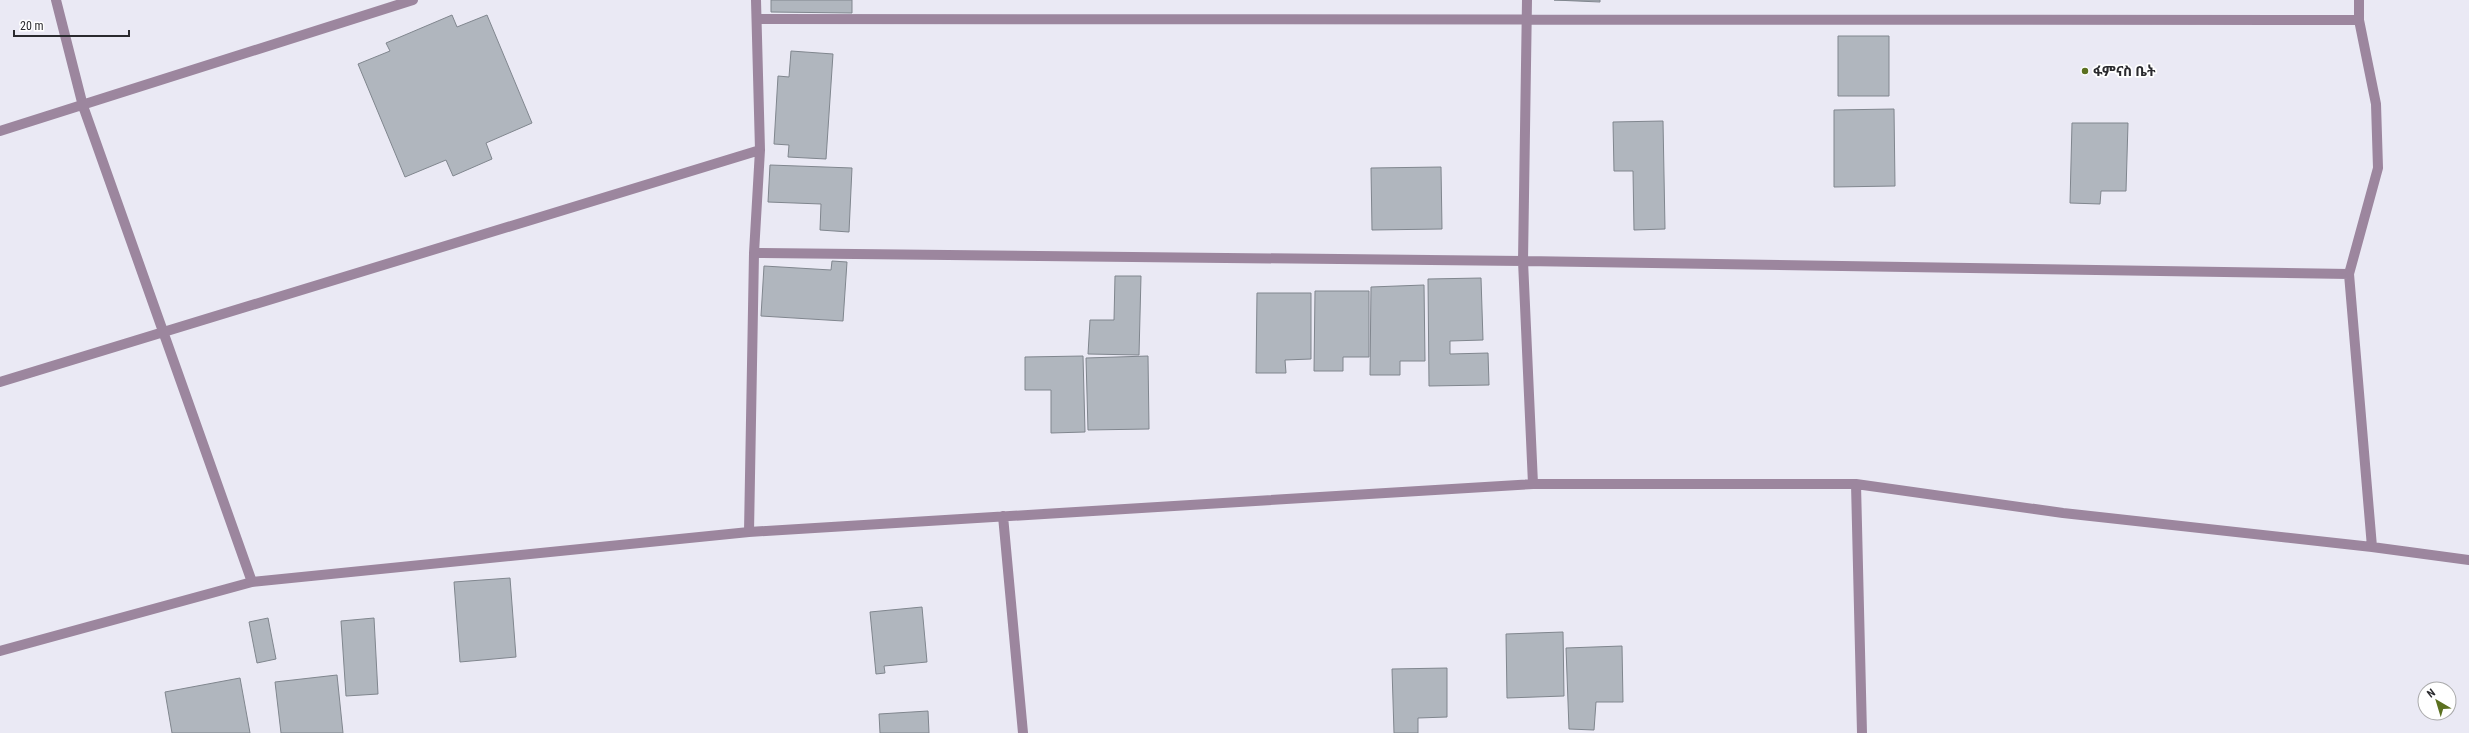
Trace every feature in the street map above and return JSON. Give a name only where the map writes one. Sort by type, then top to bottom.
[{"type":"street","points":[[56,0],[83,106],[252,582]]},
{"type":"street","points":[[0,131],[83,106],[412,0]]},
{"type":"street","points":[[749,532],[754,252],[760,150],[756,0]]},
{"type":"street","points":[[1527,0],[1523,261],[1533,484]]},
{"type":"street","points":[[2359,0],[2359,20],[2376,104],[2378,168],[2349,274],[2372,547]]},
{"type":"street","points":[[757,19],[1527,21],[2359,20]]},
{"type":"street","points":[[0,382],[760,150]]},
{"type":"street","points":[[754,252],[1523,261],[2349,274]]},
{"type":"street","points":[[0,652],[252,582],[749,532],[1533,484],[1856,484],[2063,513],[2372,547],[2469,560]]},
{"type":"street","points":[[1856,484],[1862,733]]},
{"type":"street","points":[[1003,516],[1023,733]]},
{"type":"building","points":[[771,0],[852,0],[852,13],[771,12]]},
{"type":"building","points":[[1554,0],[1600,0],[1600,2]]},
{"type":"building","points":[[452,15],[457,27],[487,15],[532,123],[486,143],[492,159],[453,176],[446,160],[405,177],[358,64],[390,51],[386,43]]},
{"type":"building","points":[[1838,36],[1889,36],[1889,96],[1838,96]]},
{"type":"building","points":[[791,51],[833,54],[826,159],[788,157],[789,145],[774,144],[778,76],[789,77]]},
{"type":"building","points":[[1894,109],[1895,186],[1834,187],[1834,110]]},
{"type":"building","points":[[1663,121],[1665,229],[1634,230],[1633,171],[1614,171],[1613,122]]},
{"type":"building","points":[[2072,123],[2128,123],[2126,191],[2101,191],[2100,204],[2070,203]]},
{"type":"building","points":[[770,165],[852,168],[849,232],[820,230],[821,204],[768,202]]},
{"type":"building","points":[[1441,167],[1442,229],[1372,230],[1371,168]]},
{"type":"building","points":[[832,261],[847,262],[843,321],[761,316],[764,266],[831,270]]},
{"type":"building","points":[[1115,276],[1141,276],[1139,355],[1088,354],[1090,320],[1114,320]]},
{"type":"building","points":[[1481,278],[1483,340],[1450,341],[1450,354],[1488,353],[1489,385],[1429,386],[1428,279]]},
{"type":"building","points":[[1424,285],[1425,361],[1400,361],[1400,375],[1370,375],[1371,287]]},
{"type":"building","points":[[1315,291],[1369,291],[1369,357],[1343,357],[1343,371],[1314,371]]},
{"type":"building","points":[[1257,293],[1311,293],[1311,359],[1285,360],[1286,373],[1256,373]]},
{"type":"building","points":[[1083,356],[1085,432],[1051,433],[1051,390],[1025,390],[1025,357]]},
{"type":"building","points":[[1148,356],[1149,429],[1088,430],[1086,358]]},
{"type":"building","points":[[510,578],[516,657],[460,662],[454,582]]},
{"type":"building","points":[[922,607],[927,662],[884,666],[885,673],[876,674],[870,612]]},
{"type":"building","points":[[268,618],[276,659],[257,663],[249,622]]},
{"type":"building","points":[[374,618],[378,694],[346,696],[341,621]]},
{"type":"building","points":[[1563,632],[1564,696],[1507,698],[1506,634]]},
{"type":"building","points":[[1622,646],[1623,702],[1596,702],[1594,730],[1569,729],[1566,648]]},
{"type":"building","points":[[1447,668],[1447,717],[1418,718],[1418,733],[1394,733],[1392,669]]},
{"type":"building","points":[[337,675],[343,733],[281,733],[275,682]]},
{"type":"building","points":[[240,678],[250,733],[172,733],[165,692]]},
{"type":"building","points":[[928,711],[929,733],[880,733],[879,714]]},
{"type":"place","name":"ፋምናስ ቤት","points":[[2085,71]]}]
